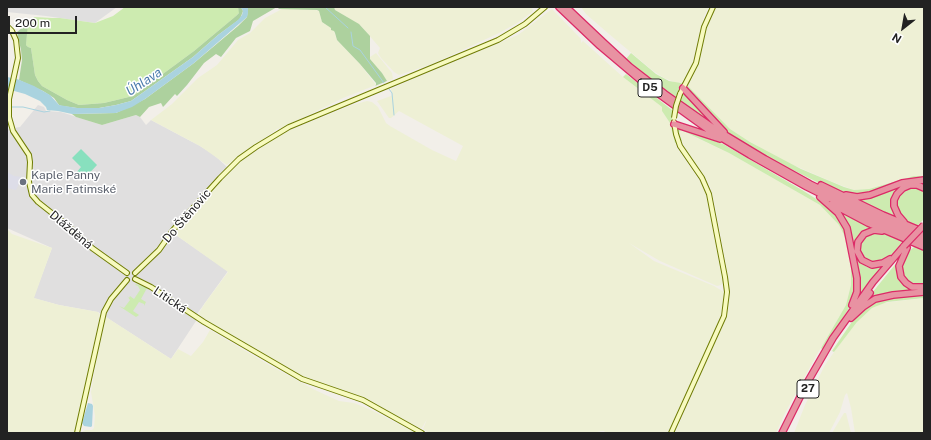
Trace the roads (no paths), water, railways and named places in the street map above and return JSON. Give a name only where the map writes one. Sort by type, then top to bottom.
[{"type":"highway","name":"D5","points":[[559,7],[600,46],[645,84],[684,114],[798,182],[923,246]]},
{"type":"highway","name":"D5","points":[[566,7],[616,55],[647,80],[727,139],[829,193],[924,238]]},
{"type":"highway","points":[[683,88],[727,139]]},
{"type":"highway","points":[[674,121],[727,139]]},
{"type":"highway","points":[[765,159],[909,226],[924,231]]},
{"type":"highway","points":[[816,183],[844,194],[864,197],[876,194],[902,183],[924,180]]},
{"type":"highway","points":[[798,182],[835,209],[844,221],[856,269],[857,284],[856,296],[843,324]]},
{"type":"highway","points":[[909,226],[896,212],[894,206],[895,197],[899,191],[907,186],[917,185],[924,188]]},
{"type":"highway","points":[[820,197],[854,216],[923,246]]},
{"type":"highway","name":"27","points":[[786,433],[820,367],[851,318],[905,247],[924,225]]},
{"type":"highway","points":[[888,232],[878,230],[866,232],[859,240],[857,251],[862,260],[872,265],[883,264],[896,254]]},
{"type":"highway","name":"27","points":[[782,433],[809,378],[843,324],[873,282],[896,254],[924,231]]},
{"type":"highway","points":[[905,247],[899,266],[901,278],[912,287],[924,287]]},
{"type":"highway","points":[[851,318],[875,299],[886,296],[924,292]]},
{"type":"street","name":"Do Štěnovic","points":[[135,273],[154,256],[173,230],[239,159],[289,127],[498,40],[525,24],[545,7]]},
{"type":"street","points":[[671,433],[724,316],[727,292],[709,194],[702,178],[682,151],[677,138],[674,121],[676,106],[680,94],[696,63],[704,27],[712,7]]},
{"type":"street","name":"Dlážděná","points":[[7,26],[12,31],[18,50],[18,58],[10,94],[9,117],[13,131],[29,155],[29,185],[34,198],[67,225],[89,246],[127,273]]},
{"type":"street","points":[[131,271],[135,273],[136,279],[131,282],[128,280],[126,277],[127,273],[131,271]]},
{"type":"street","name":"Litická","points":[[136,279],[151,287],[204,322],[302,379],[363,400],[422,433]]},
{"type":"street","points":[[77,433],[104,312],[110,301],[128,280]]},
{"type":"water","points":[[241,7],[248,7],[247,17],[194,63],[145,99],[132,107],[116,113],[72,114],[47,110],[40,101],[25,94],[7,89],[7,77],[17,79],[50,95],[59,105],[77,108],[99,108],[131,101],[193,57],[238,20],[243,11]]},
{"type":"water","points":[[88,403],[92,404],[93,406],[91,427],[84,426],[82,423]]},
{"type":"waterway","points":[[325,7],[348,28]]},
{"type":"waterway","points":[[351,32],[353,46],[360,50],[384,83]]},
{"type":"waterway","points":[[389,89],[392,93],[394,115]]},
{"type":"waterway","points":[[12,107],[23,107],[44,112],[50,111]]},
{"type":"place","name":"Kaple Panny Marie Fatimské","points":[[23,182]]},
{"type":"water label","name":"Úhlava","points":[[144,82]]}]
